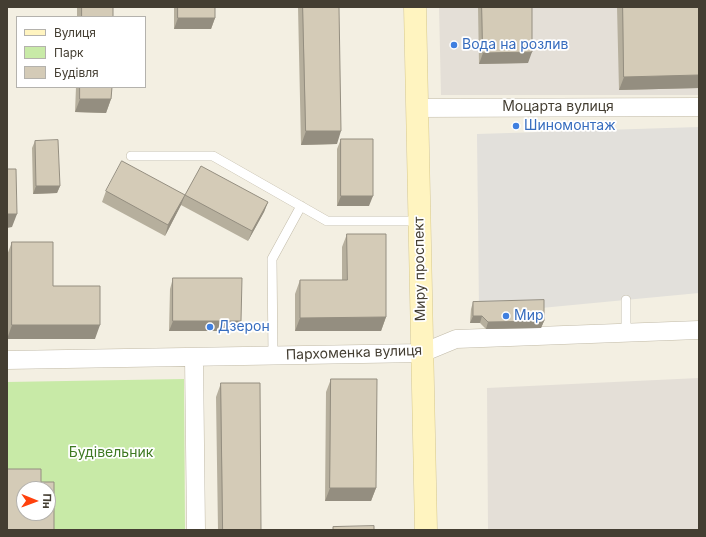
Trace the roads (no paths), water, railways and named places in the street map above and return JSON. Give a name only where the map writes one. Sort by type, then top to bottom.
[{"type":"main road","name":"Миру проспект","points":[[415,7],[426,530]]},
{"type":"street","name":"Моцарта вулиця","points":[[416,108],[699,107]]},
{"type":"street","name":"Пархоменка вулиця","points":[[7,360],[422,353],[456,339],[699,330]]},
{"type":"street","points":[[194,358],[196,530]]},
{"type":"lane","points":[[131,156],[213,156],[327,221],[419,220]]},
{"type":"lane","points":[[273,356],[272,259],[301,206]]},
{"type":"lane","points":[[626,300],[626,333]]},
{"type":"place","name":"Вода на розлив","points":[[454,45]]},
{"type":"place","name":"Шиномонтаж","points":[[516,126]]},
{"type":"place","name":"Мир","points":[[506,316]]},
{"type":"place","name":"Дзерон","points":[[210,327]]},
{"type":"park label","name":"Будівельник","points":[[111,453]]}]
